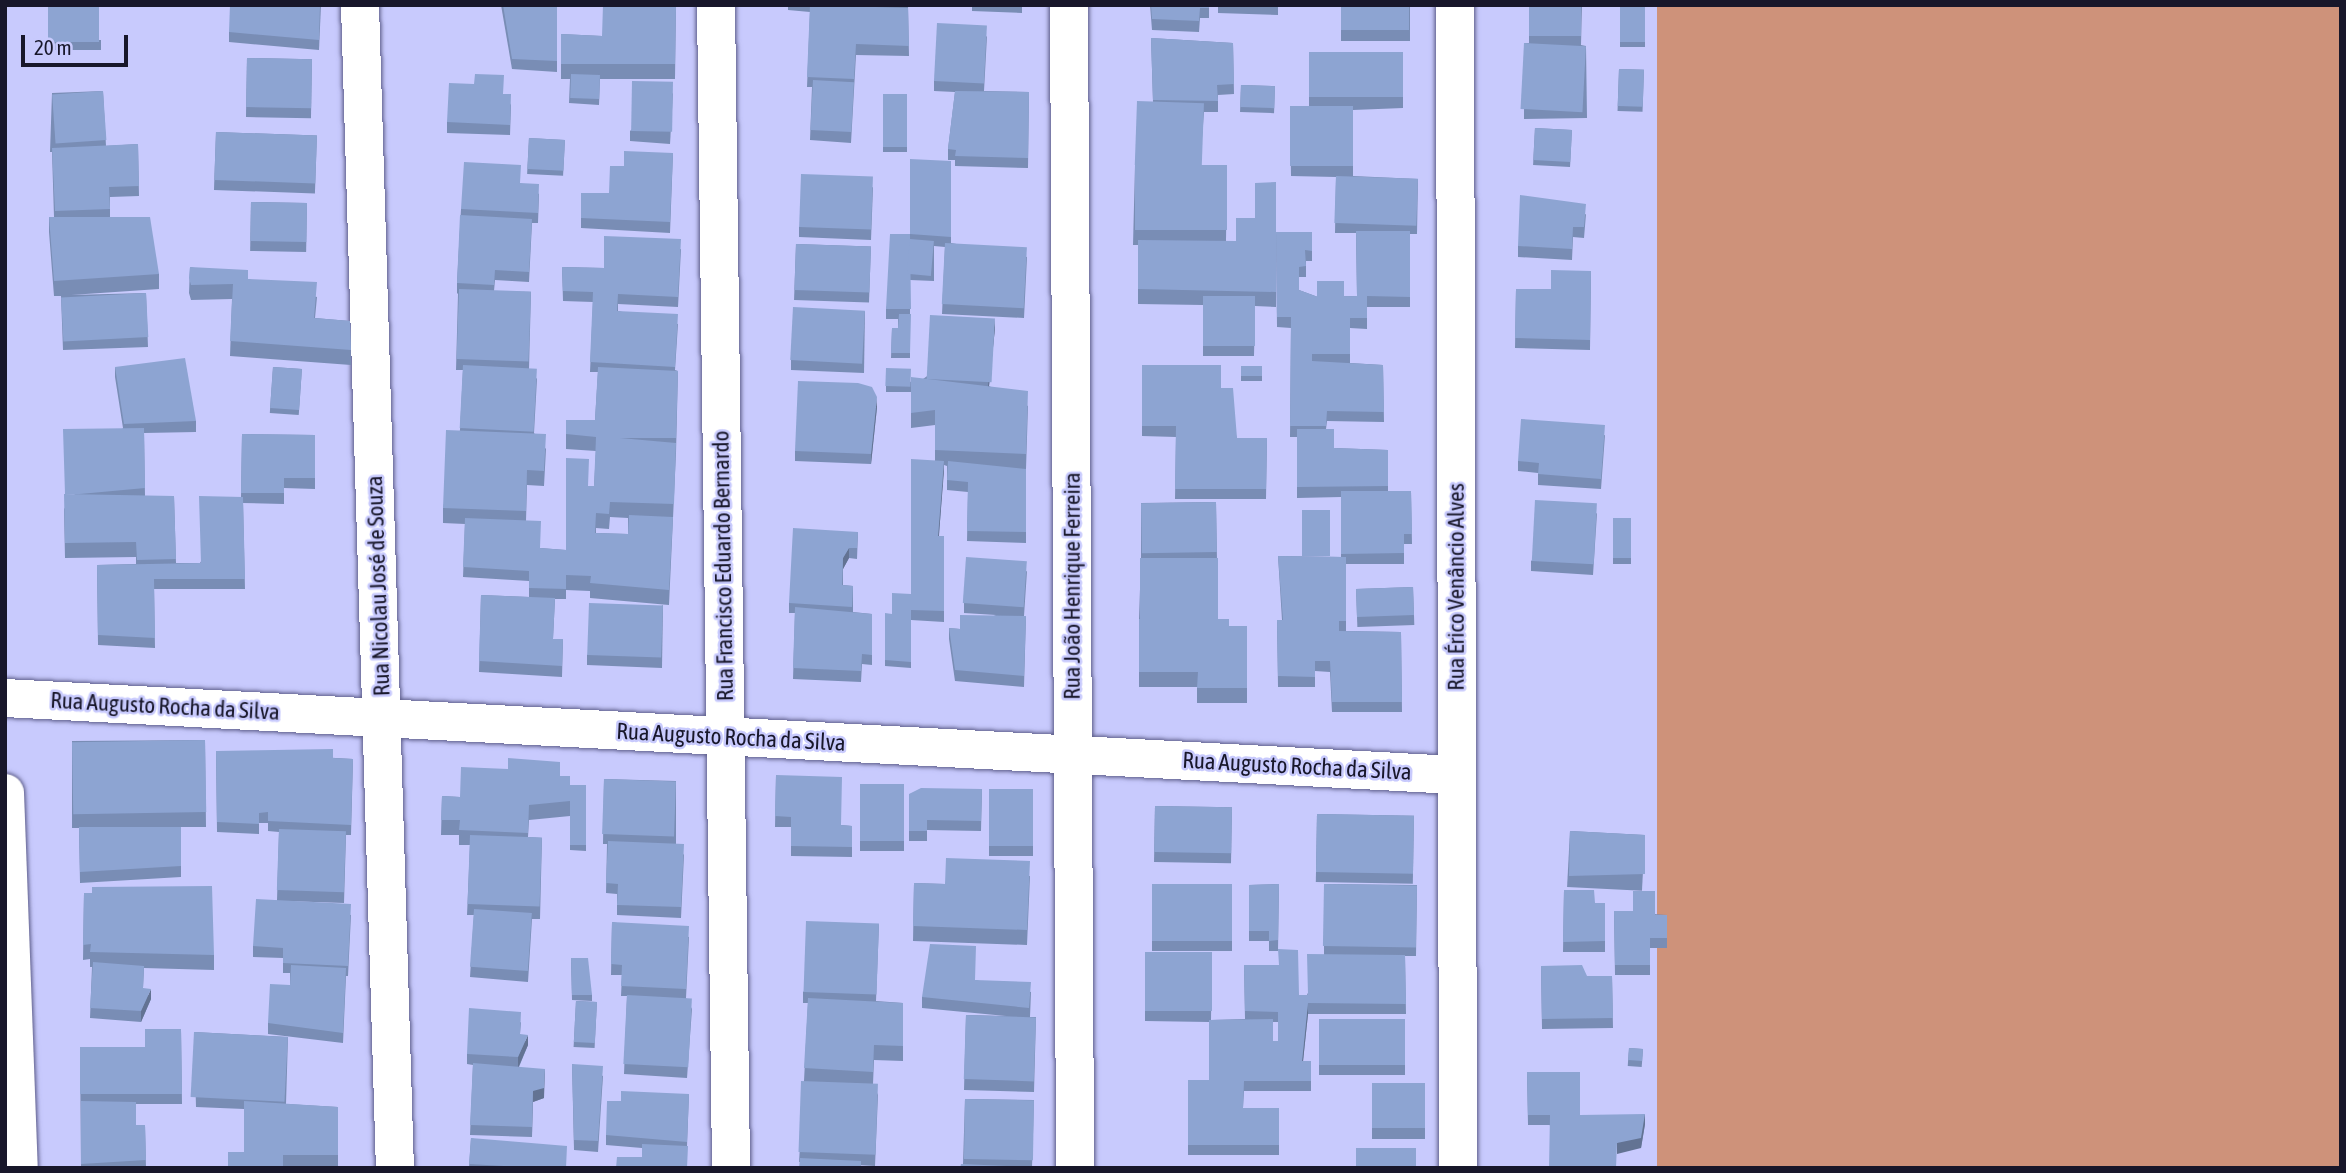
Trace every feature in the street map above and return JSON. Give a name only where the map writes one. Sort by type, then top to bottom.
[{"type":"street","name":"Rua Nicolau José de Souza","points":[[360,5],[395,1168]]},
{"type":"street","name":"Rua Francisco Eduardo Bernardo","points":[[716,5],[731,1168]]},
{"type":"street","name":"Rua João Henrique Ferreira","points":[[1069,5],[1074,1168]]},
{"type":"street","name":"Rua Érico Venâncio Alves","points":[[1455,5],[1458,1168]]},
{"type":"street","name":"Rua Augusto Rocha da Silva","points":[[5,698],[1457,775]]},
{"type":"street","points":[[5,793],[19,1168]]},
{"type":"shaded area","points":[[1657,5],[2341,5],[2341,1168],[1657,1168]]},
{"type":"building","points":[[48,5],[99,5],[99,42],[48,42]]},
{"type":"building","points":[[230,5],[320,5],[319,40],[229,32]]},
{"type":"building","points":[[503,5],[557,5],[557,61],[512,59]]},
{"type":"building","points":[[603,5],[676,5],[675,64],[561,64],[561,34],[602,36]]},
{"type":"building","points":[[810,5],[908,8],[909,46],[856,44],[854,79],[807,77]]},
{"type":"building","points":[[1151,5],[1209,5],[1209,8],[1200,8],[1199,21],[1152,19]]},
{"type":"building","points":[[1341,5],[1409,5],[1409,30],[1341,30]]},
{"type":"building","points":[[1529,5],[1581,5],[1581,36],[1529,36]]},
{"type":"building","points":[[1620,5],[1645,5],[1645,42],[1620,42]]},
{"type":"building","points":[[937,23],[987,26],[984,84],[934,81]]},
{"type":"building","points":[[1151,38],[1233,43],[1234,84],[1217,85],[1218,101],[1153,100]]},
{"type":"building","points":[[1524,43],[1586,46],[1582,112],[1521,109]]},
{"type":"building","points":[[1309,52],[1403,52],[1403,97],[1309,97]]},
{"type":"building","points":[[247,58],[312,59],[311,108],[246,107]]},
{"type":"building","points":[[1619,69],[1644,70],[1643,107],[1618,106]]},
{"type":"building","points":[[475,74],[504,75],[503,94],[511,94],[510,125],[447,122],[449,83],[474,84]]},
{"type":"building","points":[[571,74],[600,75],[599,99],[570,98]]},
{"type":"building","points":[[813,80],[854,82],[851,132],[810,130]]},
{"type":"building","points":[[632,81],[673,82],[672,132],[631,131]]},
{"type":"building","points":[[1241,85],[1275,86],[1274,108],[1240,107]]},
{"type":"building","points":[[103,91],[106,140],[56,143],[52,95]]},
{"type":"building","points":[[955,91],[1029,92],[1028,158],[955,156],[956,150],[948,149]]},
{"type":"building","points":[[883,94],[907,94],[907,147],[883,147]]},
{"type":"building","points":[[1137,101],[1204,103],[1202,167],[1135,165]]},
{"type":"building","points":[[1290,106],[1353,106],[1353,166],[1290,166]]},
{"type":"building","points":[[1535,128],[1572,130],[1570,162],[1533,160]]},
{"type":"building","points":[[216,132],[317,136],[315,183],[214,180]]},
{"type":"building","points":[[529,138],[565,140],[563,171],[527,169]]},
{"type":"building","points":[[138,144],[139,186],[109,187],[110,209],[55,211],[52,148]]},
{"type":"building","points":[[624,151],[673,153],[670,222],[581,218],[581,193],[609,193],[610,166],[624,166]]},
{"type":"building","points":[[910,159],[951,161],[951,237],[910,234]]},
{"type":"building","points":[[464,162],[521,165],[520,183],[539,184],[538,213],[461,209]]},
{"type":"building","points":[[1135,165],[1227,165],[1227,230],[1135,230]]},
{"type":"building","points":[[801,174],[873,177],[871,229],[799,227]]},
{"type":"building","points":[[1336,176],[1418,179],[1416,226],[1334,223]]},
{"type":"building","points":[[1276,182],[1276,292],[1138,289],[1138,240],[1236,241],[1236,218],[1255,218],[1255,183]]},
{"type":"building","points":[[1520,195],[1586,204],[1584,227],[1573,227],[1572,249],[1518,246]]},
{"type":"building","points":[[251,202],[307,203],[306,242],[250,241]]},
{"type":"building","points":[[460,215],[532,219],[529,272],[495,270],[494,285],[457,283]]},
{"type":"building","points":[[49,217],[150,217],[159,274],[54,281]]},
{"type":"building","points":[[1356,231],[1410,231],[1410,297],[1367,296],[1367,318],[1350,318],[1350,354],[1312,354],[1312,361],[1383,365],[1384,412],[1327,411],[1326,426],[1290,426],[1291,317],[1277,317],[1276,232],[1312,232],[1312,251],[1305,250],[1306,266],[1299,267],[1299,290],[1318,297],[1357,296]]},
{"type":"building","points":[[890,234],[910,234],[911,309],[886,309]]},
{"type":"building","points":[[604,236],[681,239],[678,297],[618,294],[617,311],[678,314],[675,367],[590,362],[593,292],[563,291],[562,267],[604,268]]},
{"type":"building","points":[[910,239],[934,241],[931,276],[907,274]]},
{"type":"building","points":[[945,243],[1027,247],[1024,308],[942,304]]},
{"type":"building","points":[[796,244],[871,247],[869,293],[794,290]]},
{"type":"building","points":[[190,267],[248,270],[248,279],[317,282],[314,318],[350,321],[351,350],[230,341],[233,284],[191,285]]},
{"type":"building","points":[[1551,270],[1591,271],[1590,340],[1515,338],[1516,289],[1551,289]]},
{"type":"building","points":[[1317,281],[1344,281],[1344,297],[1317,297]]},
{"type":"building","points":[[459,289],[531,292],[529,361],[457,359]]},
{"type":"building","points":[[146,293],[148,337],[63,341],[61,297]]},
{"type":"building","points":[[1203,296],[1255,296],[1255,346],[1203,346]]},
{"type":"building","points":[[793,307],[865,311],[862,364],[790,360]]},
{"type":"building","points":[[899,314],[911,314],[910,353],[891,353],[892,328],[898,328]]},
{"type":"building","points":[[930,315],[995,318],[992,382],[927,379]]},
{"type":"building","points":[[185,358],[196,421],[124,424],[115,367]]},
{"type":"building","points":[[463,365],[537,369],[534,432],[460,428]]},
{"type":"building","points":[[1142,365],[1221,365],[1221,388],[1233,388],[1237,438],[1267,438],[1266,489],[1175,489],[1176,426],[1142,426]]},
{"type":"building","points":[[1241,366],[1262,366],[1262,376],[1241,376]]},
{"type":"building","points":[[273,367],[302,369],[299,410],[270,408]]},
{"type":"building","points":[[598,367],[678,371],[676,438],[620,438],[676,443],[674,504],[610,502],[609,514],[596,513],[595,533],[628,534],[629,515],[673,517],[669,590],[590,583],[591,576],[566,575],[566,458],[589,459],[588,486],[594,486],[596,437],[566,434],[566,420],[595,420]]},
{"type":"building","points":[[886,368],[911,369],[910,387],[885,386]]},
{"type":"building","points":[[911,377],[1028,391],[1026,454],[935,450],[935,410],[911,413]]},
{"type":"building","points":[[798,381],[858,383],[872,387],[877,397],[871,454],[795,451]]},
{"type":"building","points":[[1521,419],[1605,425],[1601,479],[1538,474],[1539,463],[1518,461]]},
{"type":"building","points":[[144,428],[145,488],[65,494],[63,429]]},
{"type":"building","points":[[1297,429],[1334,429],[1334,448],[1388,450],[1388,486],[1297,487]]},
{"type":"building","points":[[446,430],[546,434],[544,471],[527,470],[526,511],[443,508]]},
{"type":"building","points":[[242,434],[315,435],[315,478],[284,478],[284,493],[241,493]]},
{"type":"building","points":[[911,459],[944,461],[938,536],[944,536],[944,611],[911,610]]},
{"type":"building","points":[[948,461],[1026,469],[1026,532],[967,531],[968,482],[947,480]]},
{"type":"building","points":[[1341,491],[1411,491],[1412,534],[1404,534],[1404,553],[1341,554]]},
{"type":"building","points":[[64,494],[174,496],[176,559],[137,560],[136,542],[65,543]]},
{"type":"building","points":[[199,496],[243,497],[245,579],[154,579],[155,638],[98,635],[97,565],[201,563]]},
{"type":"building","points":[[1535,500],[1597,503],[1594,564],[1532,561]]},
{"type":"building","points":[[1216,502],[1217,552],[1142,553],[1141,503]]},
{"type":"building","points":[[1302,510],[1330,510],[1330,556],[1302,556]]},
{"type":"building","points":[[465,518],[541,521],[540,548],[566,550],[566,589],[529,588],[529,571],[463,567]]},
{"type":"building","points":[[1613,518],[1631,518],[1631,558],[1613,558]]},
{"type":"building","points":[[793,528],[858,532],[857,548],[849,548],[843,558],[842,585],[853,586],[852,607],[789,603]]},
{"type":"building","points":[[1278,556],[1346,557],[1346,621],[1339,621],[1339,631],[1401,632],[1402,702],[1332,702],[1330,661],[1315,661],[1315,677],[1278,676],[1277,620],[1283,620]]},
{"type":"building","points":[[966,557],[1027,561],[1024,607],[963,603]]},
{"type":"building","points":[[1140,558],[1218,558],[1218,619],[1140,619]]},
{"type":"building","points":[[1413,587],[1414,615],[1357,617],[1356,589]]},
{"type":"building","points":[[892,593],[911,594],[911,662],[885,660],[885,613],[892,614]]},
{"type":"building","points":[[481,595],[555,598],[553,639],[563,639],[562,666],[479,661]]},
{"type":"building","points":[[589,603],[663,606],[661,658],[587,655]]},
{"type":"building","points":[[795,607],[872,614],[872,655],[862,654],[861,671],[793,668]]},
{"type":"building","points":[[960,615],[1026,616],[1024,676],[955,670],[949,628],[960,629]]},
{"type":"building","points":[[1139,619],[1229,619],[1229,626],[1247,626],[1247,688],[1197,688],[1198,672],[1139,672]]},
{"type":"building","points":[[205,740],[206,812],[73,814],[72,742]]},
{"type":"building","points":[[333,749],[333,758],[353,759],[351,825],[268,821],[268,812],[259,813],[259,824],[217,822],[216,751]]},
{"type":"building","points":[[508,758],[560,762],[560,776],[570,776],[570,801],[529,805],[528,833],[459,830],[460,820],[441,820],[442,796],[460,797],[461,767],[508,769]]},
{"type":"building","points":[[776,775],[842,777],[841,825],[852,826],[852,847],[791,846],[791,817],[775,816]]},
{"type":"building","points":[[604,779],[676,782],[674,836],[602,834]]},
{"type":"building","points":[[860,784],[904,784],[904,841],[860,841]]},
{"type":"building","points":[[570,785],[586,785],[586,845],[570,845]]},
{"type":"building","points":[[921,788],[982,789],[981,821],[927,820],[927,831],[909,831],[909,794]]},
{"type":"building","points":[[989,789],[1033,789],[1033,846],[989,846]]},
{"type":"building","points":[[1155,806],[1232,807],[1231,853],[1154,852]]},
{"type":"building","points":[[1317,814],[1414,816],[1413,874],[1316,872]]},
{"type":"building","points":[[79,827],[181,827],[181,866],[80,872]]},
{"type":"building","points":[[279,829],[346,831],[344,892],[277,890]]},
{"type":"building","points":[[1570,831],[1645,835],[1645,874],[1569,876]]},
{"type":"building","points":[[470,835],[542,838],[540,906],[468,904]]},
{"type":"building","points":[[608,841],[684,844],[681,907],[617,905],[618,884],[606,883]]},
{"type":"building","points":[[946,858],[1030,861],[1027,930],[913,926],[914,883],[945,884]]},
{"type":"building","points":[[1152,884],[1232,884],[1232,941],[1152,941]]},
{"type":"building","points":[[1279,884],[1278,940],[1269,941],[1269,931],[1249,931],[1249,885]]},
{"type":"building","points":[[1324,884],[1417,886],[1416,948],[1323,946]]},
{"type":"building","points":[[212,886],[214,955],[90,952],[91,944],[83,945],[84,893],[92,893],[92,887]]},
{"type":"building","points":[[1564,890],[1594,890],[1595,903],[1605,903],[1605,941],[1563,942]]},
{"type":"building","points":[[1633,891],[1655,891],[1655,915],[1667,915],[1667,938],[1650,938],[1650,965],[1615,965],[1614,911],[1633,911]]},
{"type":"building","points":[[256,899],[351,904],[348,966],[283,963],[283,948],[253,946]]},
{"type":"building","points":[[474,909],[532,913],[528,971],[470,967]]},
{"type":"building","points":[[806,921],[879,924],[876,995],[804,992]]},
{"type":"building","points":[[612,922],[689,926],[686,989],[621,986],[622,965],[611,964]]},
{"type":"building","points":[[930,944],[976,946],[975,980],[1031,982],[1029,1008],[922,997]]},
{"type":"building","points":[[1278,949],[1298,950],[1299,995],[1308,995],[1307,954],[1405,955],[1406,1004],[1308,1003],[1302,1061],[1311,1061],[1311,1081],[1244,1081],[1243,1108],[1279,1108],[1279,1145],[1188,1145],[1188,1080],[1209,1080],[1209,1020],[1273,1019],[1273,1041],[1278,1041],[1278,1012],[1245,1011],[1244,965],[1279,965]]},
{"type":"building","points":[[1145,952],[1212,952],[1212,1011],[1145,1011]]},
{"type":"building","points":[[571,958],[588,958],[592,995],[572,995]]},
{"type":"building","points":[[93,962],[144,966],[143,988],[151,989],[141,1011],[90,1008]]},
{"type":"building","points":[[291,965],[346,968],[343,1033],[268,1023],[270,984],[290,985]]},
{"type":"building","points":[[1582,965],[1587,976],[1612,976],[1613,1018],[1542,1019],[1541,966]]},
{"type":"building","points":[[627,995],[692,998],[688,1067],[623,1064]]},
{"type":"building","points":[[808,998],[903,1003],[903,1046],[874,1045],[873,1072],[804,1068]]},
{"type":"building","points":[[576,1001],[597,1002],[595,1043],[574,1042]]},
{"type":"building","points":[[469,1008],[521,1012],[520,1034],[528,1035],[518,1057],[467,1054]]},
{"type":"building","points":[[966,1015],[1036,1017],[1034,1081],[964,1079]]},
{"type":"building","points":[[1319,1019],[1405,1019],[1405,1065],[1319,1065]]},
{"type":"building","points":[[145,1029],[181,1029],[182,1094],[80,1094],[80,1047],[145,1047]]},
{"type":"building","points":[[194,1032],[288,1037],[284,1102],[191,1097]]},
{"type":"building","points":[[1629,1048],[1643,1049],[1642,1061],[1628,1060]]},
{"type":"building","points":[[473,1063],[545,1069],[544,1088],[533,1091],[532,1127],[470,1125]]},
{"type":"building","points":[[572,1064],[603,1066],[598,1141],[574,1140]]},
{"type":"building","points":[[1527,1072],[1580,1072],[1580,1115],[1645,1114],[1641,1138],[1617,1143],[1616,1168],[1549,1168],[1550,1115],[1528,1115]]},
{"type":"building","points":[[801,1081],[878,1084],[875,1155],[799,1152]]},
{"type":"building","points":[[1372,1083],[1425,1083],[1425,1128],[1372,1128]]},
{"type":"building","points":[[621,1091],[689,1094],[687,1142],[606,1135],[607,1101],[621,1101]]},
{"type":"building","points":[[965,1099],[1034,1100],[1033,1160],[964,1159]]},
{"type":"building","points":[[81,1101],[136,1102],[136,1125],[145,1125],[146,1160],[81,1164]]},
{"type":"building","points":[[244,1101],[338,1107],[338,1155],[283,1155],[283,1168],[228,1168],[228,1152],[244,1152]]},
{"type":"building","points":[[471,1138],[567,1146],[566,1168],[469,1164]]},
{"type":"building","points":[[642,1144],[688,1146],[687,1168],[616,1168],[617,1157],[642,1157]]},
{"type":"building","points":[[1356,1148],[1416,1148],[1416,1168],[1356,1168]]},
{"type":"building","points":[[800,1158],[861,1161],[861,1168],[799,1168]]},
{"type":"building","points":[[961,1164],[1031,1167],[1031,1168],[960,1168]]}]
